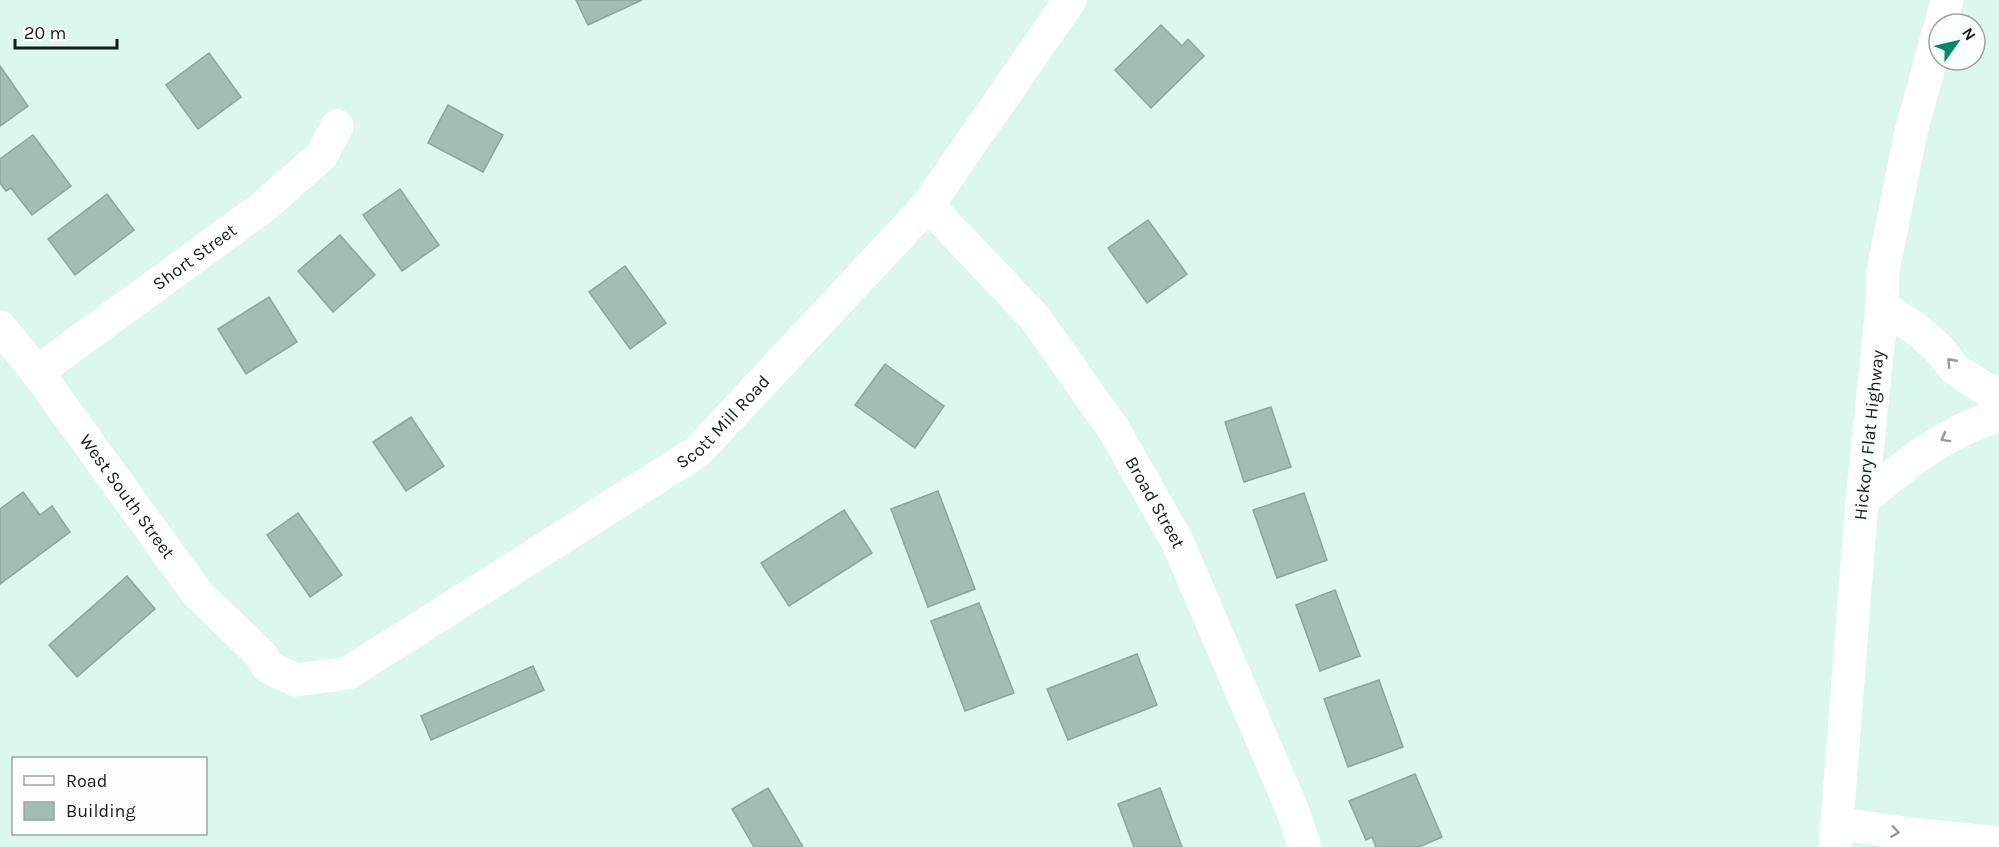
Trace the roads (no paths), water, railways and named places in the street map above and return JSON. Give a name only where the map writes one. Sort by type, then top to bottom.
[{"type":"main road","name":"Scott Mill Road","points":[[262,656],[268,667],[296,680],[348,673],[697,452],[928,205],[1070,0]]},
{"type":"main road","name":"Hickory Flat Highway","points":[[1836,835],[1862,501],[1882,306],[1883,271],[1904,166],[1928,72]]},
{"type":"main road","name":"Short Street","points":[[37,372],[263,207],[322,155],[337,126]]},
{"type":"main road","name":"Broad Street","points":[[928,205],[1035,318],[1114,430],[1177,541],[1292,809],[1305,847]]},
{"type":"main road","points":[[1882,306],[1920,332],[1938,348],[1955,369],[1982,387],[1999,394]]},
{"type":"main road","name":"West South Street","points":[[0,327],[37,372],[197,593],[262,656]]},
{"type":"main road","points":[[1862,501],[1908,462],[1936,442],[1961,429],[1999,415]]},
{"type":"main road","points":[[1836,835],[1910,834],[1999,843]]}]
